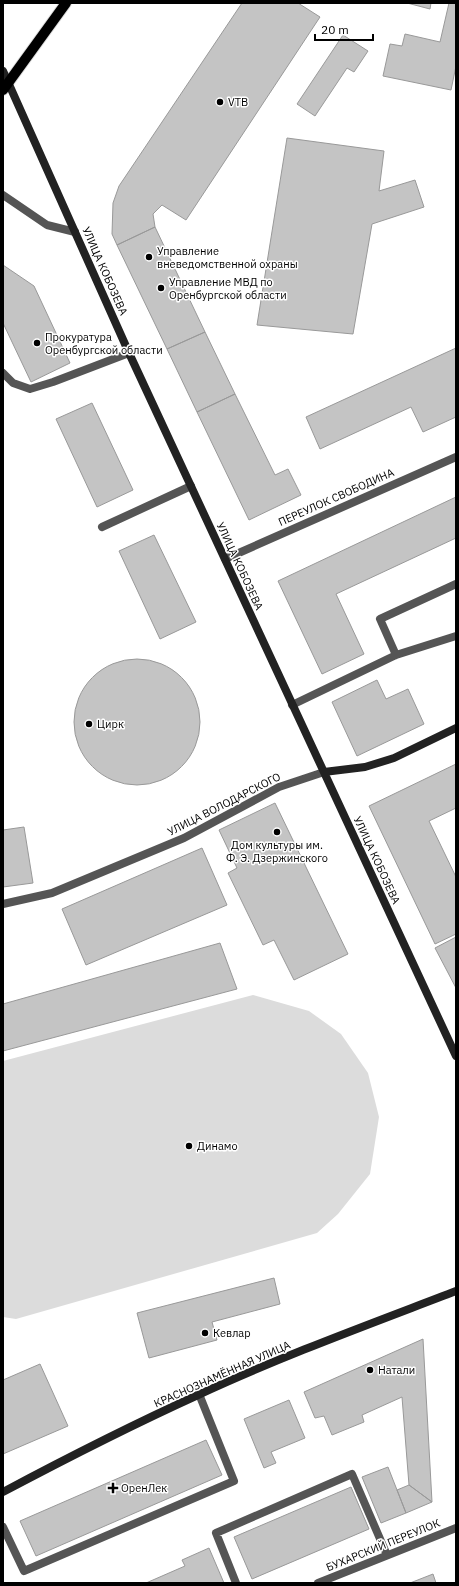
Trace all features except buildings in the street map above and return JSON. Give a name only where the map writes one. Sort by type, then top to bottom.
[{"type":"main road","points":[[6,86],[66,3]]},
{"type":"main road","name":"УЛИЦА КОБОЗЕВА","points":[[3,71],[6,86],[456,1056]]},
{"type":"main road","name":"УЛИЦА ВОЛОДАРСКОГО","points":[[324,772],[365,767],[394,758],[456,728]]},
{"type":"main road","name":"КРАСНОЗНАМЁННАЯ УЛИЦА","points":[[3,1492],[91,1445],[199,1394],[288,1356],[456,1291]]},
{"type":"street","points":[[3,195],[47,225],[75,232]]},
{"type":"street","points":[[3,373],[13,383],[30,389],[53,382],[129,353]]},
{"type":"street","name":"ПЕРЕУЛОК СВОБОДИНА","points":[[225,559],[456,457]]},
{"type":"street","points":[[102,527],[191,486]]},
{"type":"street","points":[[396,656],[380,619],[456,584]]},
{"type":"street","points":[[292,705],[396,656],[456,636]]},
{"type":"street","name":"УЛИЦА ВОЛОДАРСКОГО","points":[[3,904],[60,890],[184,838],[278,787],[324,772]]},
{"type":"street","points":[[3,1527],[24,1571],[234,1481],[199,1394]]},
{"type":"street","points":[[236,1583],[216,1533],[352,1474],[387,1555]]},
{"type":"street","name":"БУХАРСКИЙ ПЕРЕУЛОК","points":[[318,1583],[456,1528]]},
{"type":"shaded area","name":"Динамо","points":[[253,995],[309,1011],[341,1034],[368,1073],[379,1117],[370,1174],[338,1214],[317,1233],[16,1319],[3,1317],[3,1061]]},
{"type":"place","name":"VTB","points":[[220,102]]},
{"type":"place","name":"Управление вневедомственной охраны","points":[[149,257]]},
{"type":"place","name":"Управление МВД по Оренбургской области","points":[[161,288]]},
{"type":"place","name":"Прокуратура Оренбургской области","points":[[37,343]]},
{"type":"place","name":"Цирк","points":[[89,724]]},
{"type":"place","name":"Дом культуры им. Ф. Э. Дзержинского","points":[[277,832]]},
{"type":"place","name":"Динамо","points":[[189,1146]]},
{"type":"place","name":"Кевлар","points":[[205,1333]]},
{"type":"place","name":"Натали","points":[[370,1370]]},
{"type":"place","name":"ОренЛек","points":[[113,1488]]}]
